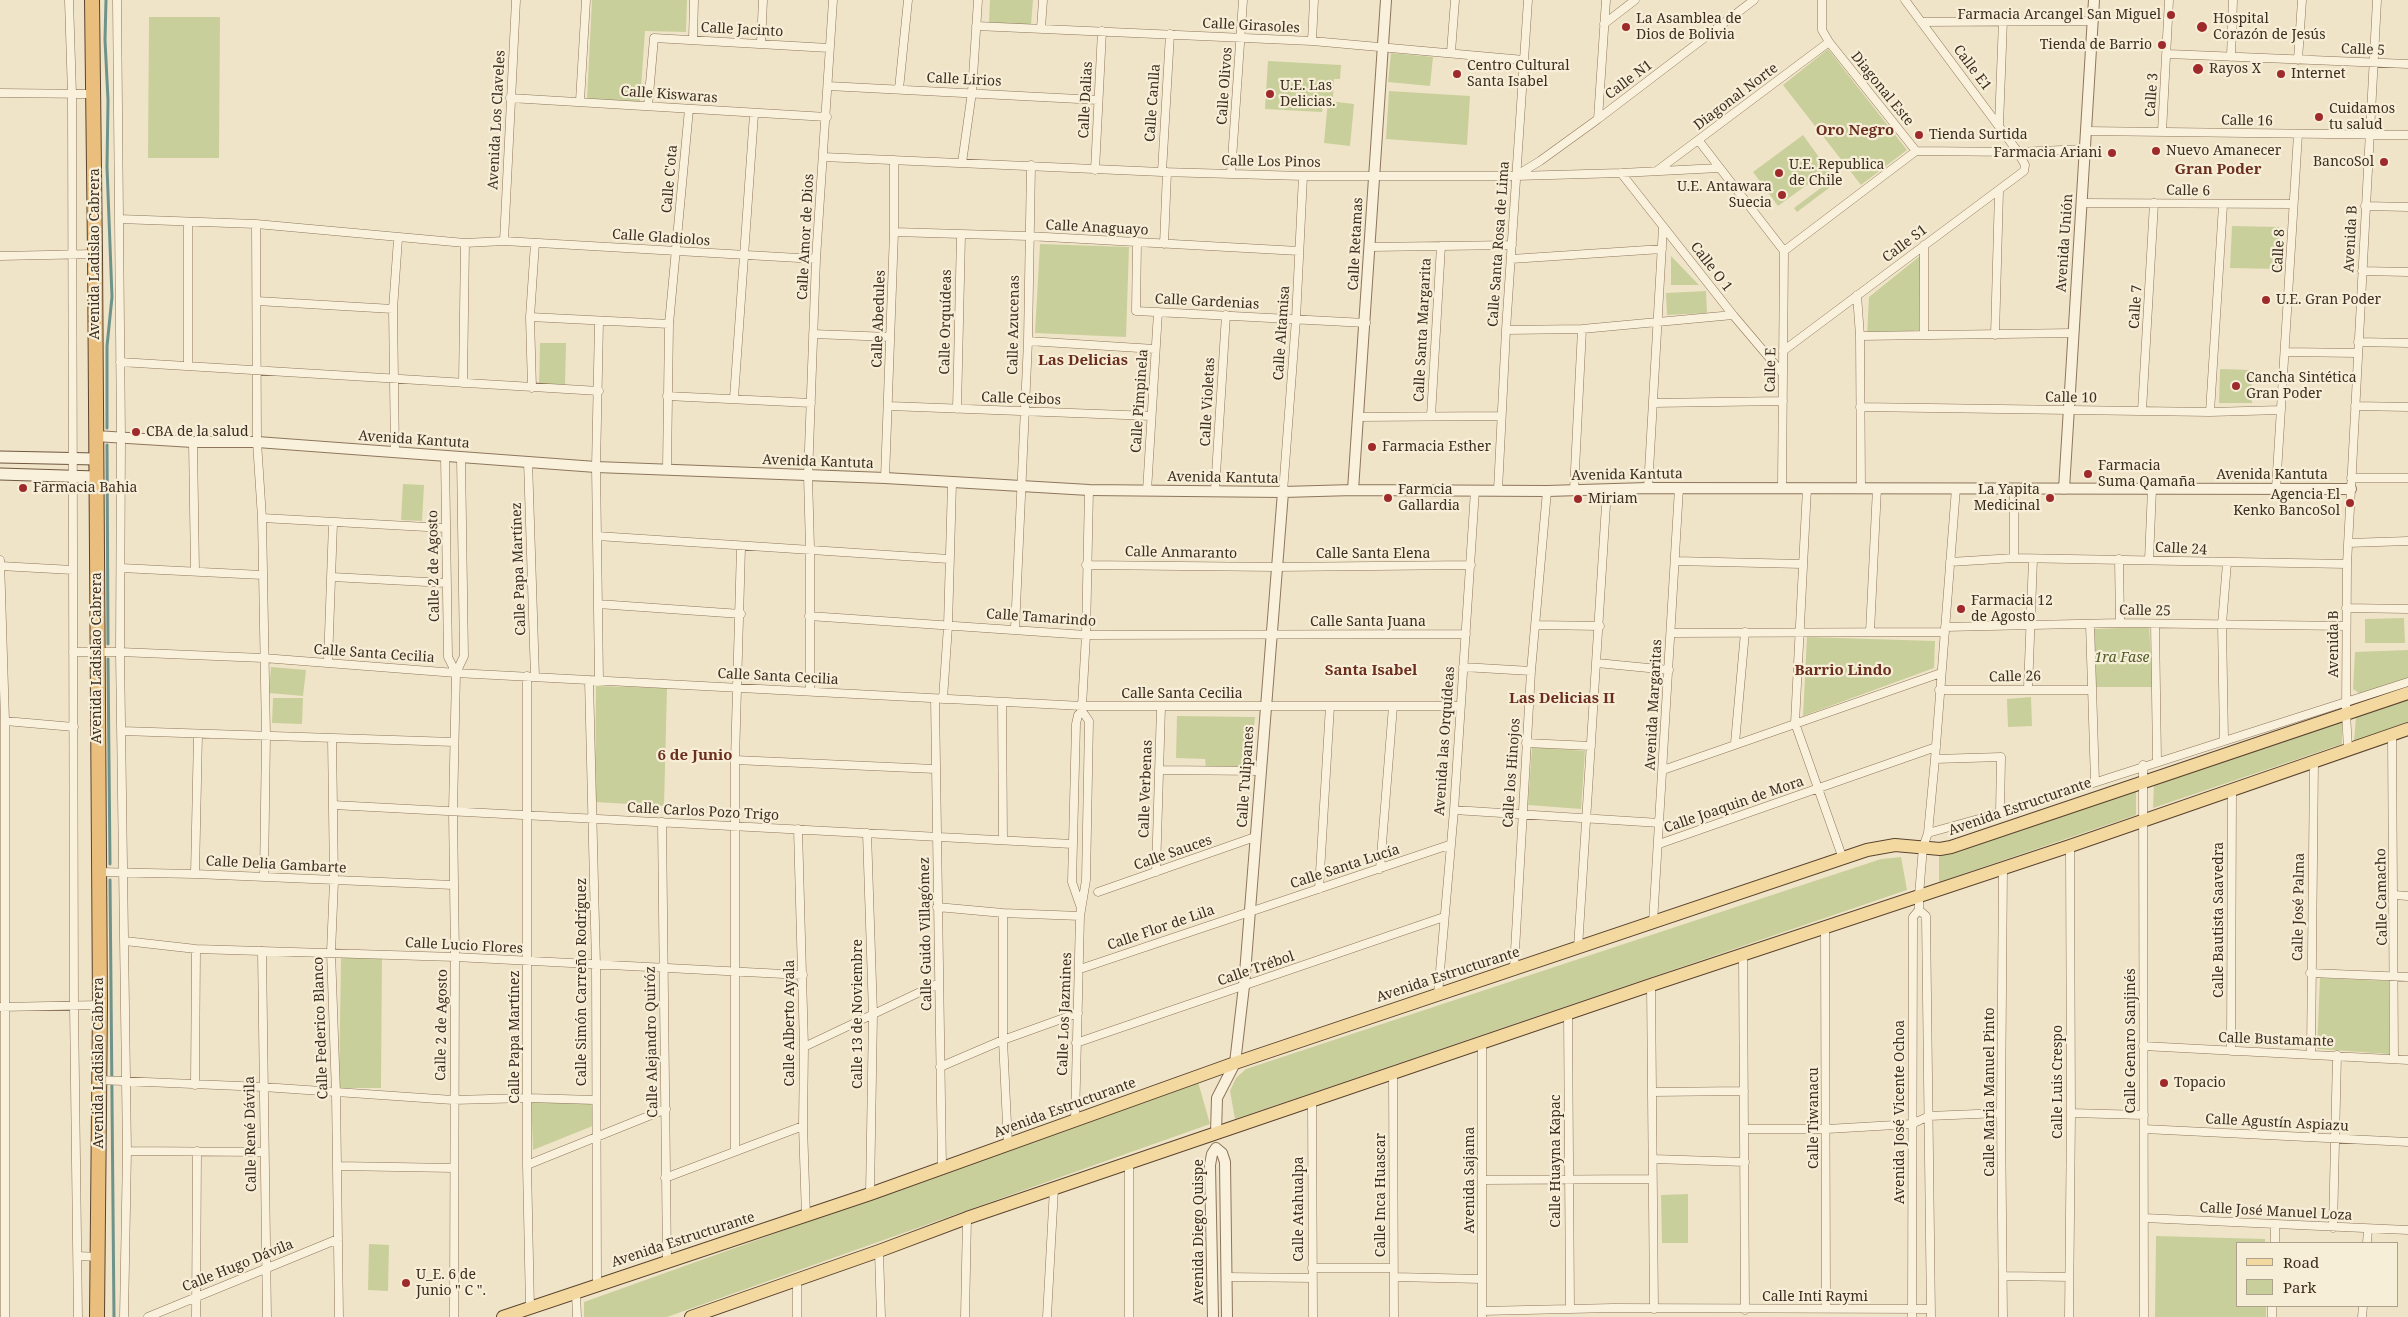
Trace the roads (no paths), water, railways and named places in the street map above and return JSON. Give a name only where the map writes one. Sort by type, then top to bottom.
[{"type":"highway","name":"Avenida Ladislao Cabrera","points":[[92,0],[98,872],[103,1081],[97,1317]]},
{"type":"main road","points":[[0,457],[96,459]]},
{"type":"main road","points":[[0,474],[96,477]]},
{"type":"main road","name":"Avenida Estructurante","points":[[503,1317],[870,1194],[1235,1063],[1868,850],[1895,845],[1940,849],[1951,847],[2144,781],[2346,707],[2408,693]]},
{"type":"main road","points":[[691,1317],[1129,1162],[1919,895],[2070,846],[2408,728]]},
{"type":"street","points":[[69,0],[72,94],[74,1005],[78,1317]]},
{"type":"street","points":[[117,0],[120,218],[120,652],[127,1082],[124,1317]]},
{"type":"street","name":"Avenida Los Claveles","points":[[504,241],[516,0]]},
{"type":"street","points":[[580,102],[586,0]]},
{"type":"street","points":[[693,39],[694,0]]},
{"type":"street","points":[[761,43],[764,0]]},
{"type":"street","name":"Calle Amor de Dios","points":[[810,691],[808,476],[816,259],[833,0]]},
{"type":"street","points":[[900,89],[908,0]]},
{"type":"street","points":[[962,163],[972,92],[978,0]]},
{"type":"street","points":[[1041,28],[1043,0]]},
{"type":"street","name":"Calle Olivos","points":[[1231,174],[1243,0]]},
{"type":"street","points":[[1312,41],[1314,0]]},
{"type":"street","name":"Calle Retamas","points":[[1353,490],[1366,323],[1373,176],[1386,0]]},
{"type":"street","points":[[1451,52],[1455,0]]},
{"type":"street","name":"Calle Santa Rosa de Lima","points":[[1498,490],[1506,330],[1528,0]]},
{"type":"street","points":[[1598,119],[1606,0]]},
{"type":"street","points":[[1604,24],[1635,0]]},
{"type":"street","name":"Calle N1","points":[[1516,176],[1598,119],[1754,0]]},
{"type":"street","points":[[1822,0],[1822,30],[1829,42]]},
{"type":"street","name":"Calle E1","points":[[1905,0],[2018,152]]},
{"type":"street","name":"Avenida Unión","points":[[2064,489],[2094,0]]},
{"type":"street","name":"Calle 3","points":[[2162,132],[2168,54],[2169,0]]},
{"type":"street","points":[[2231,57],[2233,0]]},
{"type":"street","points":[[2298,60],[2302,0]]},
{"type":"street","name":"Avenida B","points":[[2348,749],[2346,707],[2347,564],[2377,0]]},
{"type":"street","points":[[1921,22],[2003,20],[2093,21]]},
{"type":"street","points":[[1999,125],[2003,20]]},
{"type":"street","name":"Calle Girasoles","points":[[976,26],[1312,41],[1524,60]]},
{"type":"street","name":"Calle Dalias","points":[[1095,170],[1102,31]]},
{"type":"street","name":"Calle Canlla","points":[[1164,244],[1164,172],[1170,34]]},
{"type":"street","name":"Calle Jacinto","points":[[648,106],[654,38],[829,48]]},
{"type":"street","name":"Diagonal Norte","points":[[1658,170],[1829,42]]},
{"type":"street","name":"Diagonal Este","points":[[1829,42],[1916,151]]},
{"type":"street","name":"Calle 5","points":[[2168,54],[2408,64]]},
{"type":"street","name":"Calle Lirios","points":[[828,86],[1098,100]]},
{"type":"street","points":[[0,93],[93,94]]},
{"type":"street","name":"Calle Kiswaras","points":[[510,98],[826,117]]},
{"type":"street","name":"Calle C'ota","points":[[666,468],[669,324],[689,109]]},
{"type":"street","points":[[734,398],[746,256],[754,114]]},
{"type":"street","name":"Calle 16","points":[[2086,131],[2408,135]]},
{"type":"street","name":"Calle 8","points":[[2276,489],[2286,352],[2298,134]]},
{"type":"street","points":[[1699,141],[1784,251],[1916,151],[2018,152],[2085,149]]},
{"type":"street","name":"Calle S1","points":[[1784,351],[2024,172],[2025,165],[2018,152]]},
{"type":"street","name":"Calle Los Pinos","points":[[823,157],[1031,165],[1095,170],[1303,176],[1621,174],[1658,170],[1719,168]]},
{"type":"street","name":"Calle Abedules","points":[[885,478],[894,232],[894,160]]},
{"type":"street","name":"Calle Azucenas","points":[[1015,629],[1028,341],[1028,236],[1031,165]]},
{"type":"street","name":"Calle O 1","points":[[1621,174],[1733,315],[1783,374]]},
{"type":"street","name":"Calle Altamisa","points":[[1283,492],[1296,319],[1303,176]]},
{"type":"street","points":[[1995,335],[1999,191]]},
{"type":"street","name":"Calle 6","points":[[2081,203],[2294,204]]},
{"type":"street","name":"Calle 7","points":[[2142,412],[2154,203]]},
{"type":"street","points":[[2210,412],[2223,204]]},
{"type":"street","points":[[2365,206],[2408,207]]},
{"type":"street","name":"Calle Gladiolos","points":[[120,218],[256,224],[466,244],[504,241],[816,259]]},
{"type":"street","points":[[188,222],[188,365]]},
{"type":"street","points":[[256,224],[257,442],[262,518],[263,658],[266,736],[264,877]]},
{"type":"street","points":[[1648,488],[1664,227]]},
{"type":"street","name":"Calle Anaguayo","points":[[894,232],[1028,236],[1299,251]]},
{"type":"street","name":"Calle Orquídeas","points":[[957,409],[961,235]]},
{"type":"street","points":[[395,452],[393,309],[398,239]]},
{"type":"street","name":"Calle Gardenias","points":[[1137,242],[1136,311],[1366,323]]},
{"type":"street","points":[[532,388],[530,317],[535,243]]},
{"type":"street","points":[[463,383],[466,244]]},
{"type":"street","points":[[1370,247],[1512,245]]},
{"type":"street","points":[[1924,245],[1924,334]]},
{"type":"street","name":"Calle Santa Margarita","points":[[1431,416],[1441,246]]},
{"type":"street","points":[[1511,259],[1662,249]]},
{"type":"street","name":"Calle E","points":[[1782,488],[1784,251]]},
{"type":"street","points":[[0,256],[73,256],[95,254]]},
{"type":"street","points":[[2362,271],[2408,272]]},
{"type":"street","points":[[1857,295],[1860,336],[1861,488]]},
{"type":"street","points":[[257,301],[393,309]]},
{"type":"street","name":"Calle Pimpinela","points":[[1147,490],[1158,312]]},
{"type":"street","name":"Calle Violetas","points":[[1215,490],[1226,315]]},
{"type":"street","points":[[1506,330],[1582,329],[1733,315]]},
{"type":"street","points":[[530,317],[599,322],[669,324]]},
{"type":"street","points":[[598,680],[596,466],[599,322]]},
{"type":"street","points":[[1574,490],[1582,329]]},
{"type":"street","points":[[1860,336],[2073,333]]},
{"type":"street","points":[[813,334],[890,338]]},
{"type":"street","points":[[1028,341],[1156,348]]},
{"type":"street","points":[[2358,342],[2408,342]]},
{"type":"street","points":[[2286,352],[2358,353]]},
{"type":"street","points":[[120,362],[188,365],[257,372],[599,391]]},
{"type":"street","points":[[667,396],[811,403]]},
{"type":"street","points":[[1653,404],[1782,401]]},
{"type":"street","name":"Calle Ceibos","points":[[889,406],[1151,416]]},
{"type":"street","points":[[2355,406],[2408,407]]},
{"type":"street","name":"Calle 10","points":[[1860,407],[2142,412],[2282,410]]},
{"type":"street","points":[[1358,417],[1501,416]]},
{"type":"street","name":"Avenida Kantuta","points":[[96,436],[192,442],[257,442],[461,458],[596,466],[885,478],[1089,490],[1283,492],[1353,490],[1547,491],[1648,488],[2351,489]]},
{"type":"street","points":[[192,442],[195,571]]},
{"type":"street","name":"Calle 2 de Agosto","points":[[445,456],[448,657],[456,673]]},
{"type":"street","name":"Calle 2 de Agosto","points":[[454,1317],[453,1100],[455,958],[453,811],[456,673],[464,656],[461,458]]},
{"type":"street","name":"Calle Papa Martínez","points":[[528,461],[531,677],[526,815],[527,1165],[530,1308]]},
{"type":"street","points":[[2351,478],[2408,478]]},
{"type":"street","name":"Calle Guido Villagómez","points":[[942,1168],[935,768],[938,699],[948,626],[952,483]]},
{"type":"street","name":"Avenida Margaritas","points":[[1653,923],[1680,488]]},
{"type":"street","points":[[1807,488],[1795,723],[1817,790],[1843,859]]},
{"type":"street","points":[[1870,632],[1878,488]]},
{"type":"street","points":[[1931,1313],[1926,916],[1919,910],[1919,895],[1922,847],[1928,833],[1936,748],[1956,488]]},
{"type":"street","points":[[1578,948],[1585,818],[1600,626],[1607,489]]},
{"type":"street","points":[[2014,489],[2014,558]]},
{"type":"street","points":[[2149,560],[2152,489]]},
{"type":"street","name":"Calle Los Jazmines","points":[[1081,912],[1072,882],[1072,844],[1076,718],[1082,709],[1086,635],[1089,490]]},
{"type":"street","name":"Avenida las Orquídeas","points":[[1438,994],[1449,845],[1454,810],[1475,490]]},
{"type":"street","name":"Calle los Hinojos","points":[[1514,968],[1526,743],[1547,491]]},
{"type":"street","name":"Calle Tulipanes","points":[[1235,1063],[1244,986],[1270,634],[1283,492]]},
{"type":"street","points":[[262,518],[445,528]]},
{"type":"street","points":[[328,662],[333,523]]},
{"type":"street","points":[[597,536],[741,547],[810,548],[949,559]]},
{"type":"street","points":[[2348,543],[2408,541]]},
{"type":"street","points":[[735,1150],[735,760],[741,614],[741,547]]},
{"type":"street","name":"Calle 24","points":[[1950,562],[2014,558],[2347,564]]},
{"type":"street","points":[[2028,689],[2033,559]]},
{"type":"street","points":[[2119,559],[2120,623]]},
{"type":"street","points":[[0,560],[5,720],[3,1006],[5,1317]]},
{"type":"street","points":[[1675,561],[1802,564]]},
{"type":"street","points":[[2224,739],[2222,624],[2227,563]]},
{"type":"street","name":"Calle Anmaranto","points":[[1086,565],[1276,567]]},
{"type":"street","points":[[0,566],[72,570]]},
{"type":"street","name":"Calle Santa Elena","points":[[1276,567],[1471,566]]},
{"type":"street","points":[[121,568],[262,575]]},
{"type":"street","points":[[332,577],[446,583]]},
{"type":"street","points":[[598,604],[741,614]]},
{"type":"street","points":[[2346,608],[2408,608]]},
{"type":"street","name":"Calle Tamarindo","points":[[809,616],[1086,635],[1270,634]]},
{"type":"street","name":"Calle 25","points":[[1671,633],[1870,632],[2120,623],[2346,626]]},
{"type":"street","points":[[1536,624],[1600,626]]},
{"type":"street","points":[[2090,624],[2095,782]]},
{"type":"street","points":[[2154,624],[2157,760]]},
{"type":"street","points":[[1736,743],[1744,632]]},
{"type":"street","name":"Calle Santa Juana","points":[[1270,634],[1466,634]]},
{"type":"street","name":"Calle Santa Cecilia","points":[[73,652],[97,651],[263,658],[456,673],[810,691],[1082,709],[1460,706]]},
{"type":"street","points":[[1597,663],[1669,670]]},
{"type":"street","points":[[1463,666],[1531,671]]},
{"type":"street","points":[[1663,770],[1941,673]]},
{"type":"street","name":"Calle Simón Carreño Rodríguez","points":[[589,680],[594,819],[596,965],[597,1284]]},
{"type":"street","name":"Avenida Estructurante","points":[[1928,833],[2095,782],[2224,739],[2346,707],[2408,682]]},
{"type":"street","name":"Calle 26","points":[[1939,690],[2092,690]]},
{"type":"street","points":[[1002,703],[1003,840]]},
{"type":"street","points":[[1319,889],[1330,706]]},
{"type":"street","points":[[1380,869],[1393,706]]},
{"type":"street","name":"Calle Verbenas","points":[[1156,872],[1161,707]]},
{"type":"street","name":"Calle Los Jazmines","points":[[1075,1121],[1081,912],[1086,880],[1089,721],[1082,709]]},
{"type":"street","points":[[5,720],[74,727]]},
{"type":"street","points":[[122,732],[454,742]]},
{"type":"street","points":[[195,874],[198,734]]},
{"type":"street","name":"Calle Camacho","points":[[2392,734],[2395,977],[2394,1059]]},
{"type":"street","name":"Calle Federico Blanco","points":[[332,738],[334,881],[331,952],[336,1093],[339,1317]]},
{"type":"street","points":[[1526,743],[1592,746]]},
{"type":"street","name":"Calle Joaquin de Mora","points":[[1659,844],[1936,748]]},
{"type":"street","points":[[1935,759],[2001,757],[2000,812]]},
{"type":"street","points":[[735,760],[935,768]]},
{"type":"street","name":"Calle José Palma","points":[[2311,1054],[2310,974],[2314,761]]},
{"type":"street","name":"Calle Genaro Sanjinés","points":[[2143,765],[2142,1046],[2144,1317]]},
{"type":"street","points":[[1159,770],[1260,771]]},
{"type":"street","name":"Calle Bautista Saavedra","points":[[2231,1051],[2232,789]]},
{"type":"street","name":"Calle Carlos Pozo Trigo","points":[[333,805],[1072,844]]},
{"type":"street","points":[[1454,810],[1660,823]]},
{"type":"street","name":"Calle Alejandro Quiróz","points":[[662,822],[667,1261]]},
{"type":"street","name":"Calle Alberto Ayala","points":[[798,829],[803,975],[803,1126],[806,1216]]},
{"type":"street","name":"Calle 13 de Noviembre","points":[[867,833],[873,1014],[870,1194]]},
{"type":"street","name":"Calle Sauces","points":[[1098,892],[1255,837]]},
{"type":"street","name":"Calle Santa Lucía","points":[[1249,911],[1449,845]]},
{"type":"street","name":"Calle Luis Crespo","points":[[2069,1317],[2071,1114],[2070,846]]},
{"type":"street","name":"Calle Maria Manuel Pinto","points":[[2003,1317],[2005,1276],[2001,1113],[2004,867]]},
{"type":"street","name":"Calle Delia Gambarte","points":[[98,872],[195,874],[453,885]]},
{"type":"street","points":[[2394,895],[2408,896]]},
{"type":"street","points":[[937,907],[1003,913],[1081,912]]},
{"type":"street","name":"Avenida José Vicente Ochoa","points":[[1912,1313],[1913,917],[1919,910]]},
{"type":"street","name":"Calle Flor de Lila","points":[[1080,969],[1249,911]]},
{"type":"street","points":[[1003,913],[1003,1040],[1008,1144]]},
{"type":"street","name":"Calle Trébol","points":[[1076,1043],[1444,917]]},
{"type":"street","name":"Calle Tiwanacu","points":[[1825,927],[1826,1308]]},
{"type":"street","name":"Calle Lucio Flores","points":[[125,941],[196,949],[331,952],[803,975]]},
{"type":"street","points":[[194,1085],[196,949]]},
{"type":"street","name":"Calle René Dávila","points":[[262,951],[267,1317]]},
{"type":"street","points":[[1744,955],[1745,1310]]},
{"type":"street","points":[[2310,974],[2408,977]]},
{"type":"street","points":[[804,1047],[939,982]]},
{"type":"street","points":[[1651,985],[1654,1310]]},
{"type":"street","points":[[3,1006],[100,1006]]},
{"type":"street","points":[[940,1067],[1003,1040],[1078,1013]]},
{"type":"street","name":"Calle Huayna Kapac","points":[[1568,1013],[1570,1310]]},
{"type":"street","name":"Avenida Sajama","points":[[1482,1043],[1482,1314]]},
{"type":"street","name":"Calle Bustamante","points":[[2142,1046],[2408,1060]]},
{"type":"street","points":[[2333,1228],[2337,1055]]},
{"type":"street","name":"Avenida Diego Quispe","points":[[1213,1317],[1210,1165],[1212,1154],[1216,1148],[1217,1098],[1235,1063]]},
{"type":"street","name":"Calle Inca Huascar","points":[[1393,1073],[1394,1317]]},
{"type":"street","points":[[103,1081],[263,1087],[453,1100],[528,1098],[596,1100]]},
{"type":"street","points":[[1652,1092],[1744,1091]]},
{"type":"street","name":"Calle Atahualpa","points":[[1312,1100],[1313,1317]]},
{"type":"street","points":[[527,1165],[666,1110]]},
{"type":"street","points":[[1744,1129],[1827,1130],[1912,1124],[1929,1116],[2001,1113]]},
{"type":"street","points":[[2071,1114],[2144,1115]]},
{"type":"street","points":[[665,1178],[735,1150],[803,1126]]},
{"type":"street","name":"Calle Agustín Aspiazu","points":[[2144,1128],[2408,1142]]},
{"type":"street","name":"Avenida Diego Quispe","points":[[1216,1148],[1222,1153],[1225,1162],[1227,1317]]},
{"type":"street","points":[[127,1151],[264,1152]]},
{"type":"street","points":[[196,1317],[197,1151]]},
{"type":"street","points":[[1653,1159],[1744,1162]]},
{"type":"street","points":[[1128,1317],[1129,1162]]},
{"type":"street","points":[[337,1166],[454,1168]]},
{"type":"street","points":[[1483,1180],[1568,1181],[1652,1179]]},
{"type":"street","points":[[1047,1317],[1054,1188]]},
{"type":"street","points":[[965,1317],[967,1218]]},
{"type":"street","name":"Calle José Manuel Loza","points":[[2144,1218],[2408,1230]]},
{"type":"street","points":[[2275,1225],[2275,1242]]},
{"type":"street","points":[[2367,1242],[2368,1229]]},
{"type":"street","name":"Calle Hugo Dávila","points":[[148,1317],[338,1239]]},
{"type":"street","points":[[879,1251],[881,1317]]},
{"type":"street","points":[[78,1256],[99,1257]]},
{"type":"street","points":[[1312,1268],[1481,1279]]},
{"type":"street","points":[[2005,1276],[2069,1277]]},
{"type":"street","points":[[1226,1277],[1312,1278]]},
{"type":"street","points":[[797,1280],[797,1317]]},
{"type":"street","points":[[576,1293],[577,1317]]},
{"type":"street","points":[[1613,1308],[1614,1317]]},
{"type":"street","name":"Calle Inti Raymi","points":[[1482,1314],[1613,1308],[1745,1310],[1764,1313],[1826,1308],[1931,1313]]},
{"type":"waterway","points":[[106,0],[107,167],[112,297],[107,346],[107,428]]},
{"type":"waterway","points":[[107,445],[108,644]]},
{"type":"waterway","points":[[108,659],[110,864]]},
{"type":"waterway","points":[[110,880],[114,1317]]},
{"type":"place","name":"Farmacia Arcangel San Miguel","points":[[2171,15]]},
{"type":"place","name":"La Asamblea de Dios de Bolivia","points":[[1626,27]]},
{"type":"place","name":"Hospital Corazón de Jesús","points":[[2202,27]]},
{"type":"place","name":"Tienda de Barrio","points":[[2162,45]]},
{"type":"place","name":"Rayos X","points":[[2198,69]]},
{"type":"place","name":"Centro Cultural Santa Isabel","points":[[1457,74]]},
{"type":"place","name":"Internet","points":[[2281,74]]},
{"type":"place","name":"U.E. Las Delicias.","points":[[1270,94]]},
{"type":"place","name":"Cuidamos tu salud","points":[[2319,117]]},
{"type":"place","name":"Tienda Surtida","points":[[1919,135]]},
{"type":"place","name":"Nuevo Amanecer","points":[[2156,151]]},
{"type":"place","name":"Farmacia Ariani","points":[[2112,153]]},
{"type":"place","name":"BancoSol","points":[[2384,162]]},
{"type":"place","name":"U.E. Republica de Chile","points":[[1779,173]]},
{"type":"place","name":"U.E. Antawara Suecia","points":[[1782,195]]},
{"type":"place","name":"U.E. Gran Poder","points":[[2266,300]]},
{"type":"place","name":"Cancha Sintética Gran Poder","points":[[2236,386]]},
{"type":"place","name":"CBA de la salud","points":[[136,432]]},
{"type":"place","name":"Farmacia Esther","points":[[1372,447]]},
{"type":"place","name":"Farmacia Suma Qamaña","points":[[2088,474]]},
{"type":"place","name":"Farmacia Bahia","points":[[23,488]]},
{"type":"place","name":"Farmcia Gallardia","points":[[1388,498]]},
{"type":"place","name":"La Yapita Medicinal","points":[[2050,498]]},
{"type":"place","name":"Miriam","points":[[1578,499]]},
{"type":"place","name":"Agencia El Kenko BancoSol","points":[[2350,503]]},
{"type":"place","name":"Farmacia 12 de Agosto","points":[[1961,609]]},
{"type":"place","name":"Topacio","points":[[2164,1083]]},
{"type":"place","name":"U_E. 6 de Junio \" C \".","points":[[406,1283]]},
{"type":"district","name":"Oro Negro","points":[[1855,131]]},
{"type":"district","name":"Gran Poder","points":[[2218,170]]},
{"type":"district","name":"Las Delicias","points":[[1083,361]]},
{"type":"district","name":"Santa Isabel","points":[[1371,671]]},
{"type":"district","name":"Barrio Lindo","points":[[1843,671]]},
{"type":"district","name":"Las Delicias II","points":[[1562,699]]},
{"type":"district","name":"6 de Junio","points":[[695,756]]},
{"type":"park label","name":"1ra Fase","points":[[2122,658]]}]
